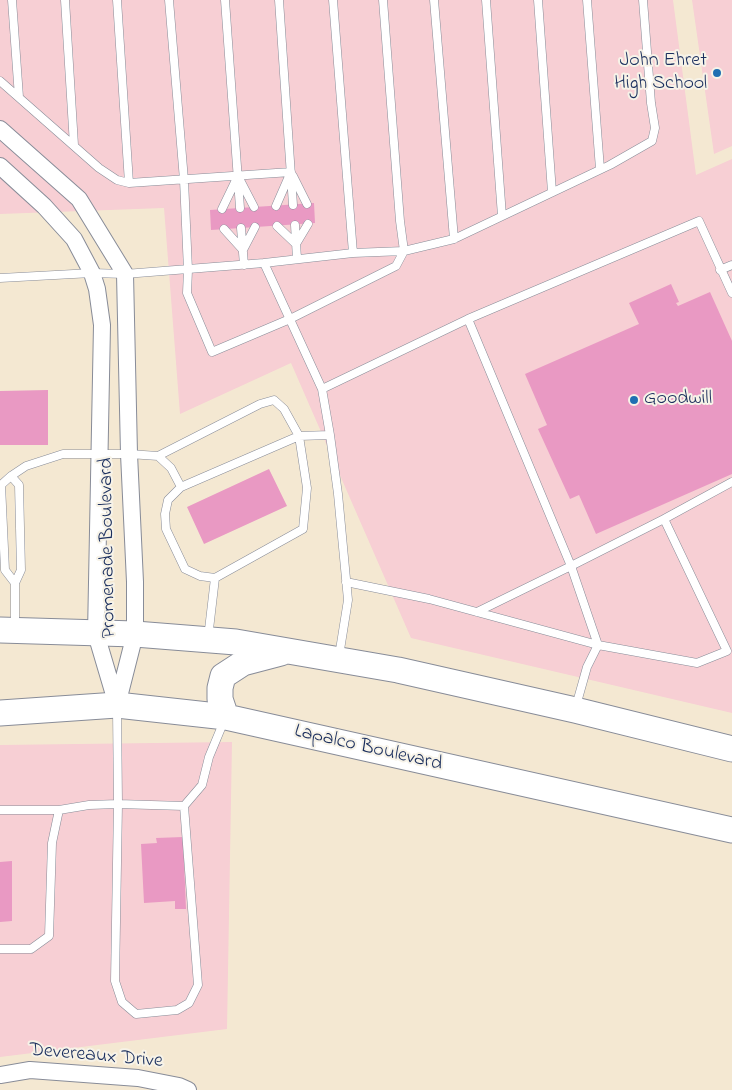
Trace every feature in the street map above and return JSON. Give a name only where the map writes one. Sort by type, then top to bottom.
[{"type":"main road","points":[[7,630],[135,634],[236,642],[288,650],[338,661],[398,670],[574,710],[732,749]]},
{"type":"main road","points":[[226,717],[220,699],[223,676],[244,663],[288,650]]},
{"type":"main road","name":"Lapalco Boulevard","points":[[0,712],[117,705],[226,717],[732,830]]},
{"type":"street","name":"Promenade Boulevard","points":[[0,129],[79,199],[125,274],[135,634],[117,705]]},
{"type":"street","name":"Promenade Boulevard","points":[[0,166],[44,206],[74,239],[92,273],[102,325],[96,634],[117,705]]},
{"type":"street","name":"Devereaux Drive","points":[[0,1075],[30,1070],[138,1078],[179,1086],[188,1090]]},
{"type":"lane","points":[[12,0],[19,97]]},
{"type":"lane","points":[[65,0],[74,145]]},
{"type":"lane","points":[[117,0],[129,183]]},
{"type":"lane","points":[[169,0],[184,180],[188,293],[212,352],[290,319],[396,266],[404,250],[400,221],[383,0]]},
{"type":"lane","points":[[225,0],[240,208]]},
{"type":"lane","points":[[279,0],[293,205]]},
{"type":"lane","points":[[333,0],[353,254]]},
{"type":"lane","points":[[434,0],[454,239]]},
{"type":"lane","points":[[486,0],[502,216]]},
{"type":"lane","points":[[538,0],[552,192]]},
{"type":"lane","points":[[587,0],[600,170]]},
{"type":"lane","points":[[0,278],[188,270],[404,250],[454,239],[600,170],[652,141],[655,128],[651,103],[643,0]]},
{"type":"lane","points":[[0,81],[99,168],[117,180],[129,183],[291,172]]},
{"type":"lane","points":[[291,172],[307,204]]},
{"type":"lane","points":[[276,206],[291,172]]},
{"type":"lane","points":[[238,176],[254,207]]},
{"type":"lane","points":[[222,209],[238,176]]},
{"type":"lane","points":[[322,388],[468,319],[698,221],[732,293]]},
{"type":"lane","points":[[296,244],[308,224]]},
{"type":"lane","points":[[294,225],[297,259]]},
{"type":"lane","points":[[277,226],[296,244]]},
{"type":"lane","points":[[244,250],[255,227]]},
{"type":"lane","points":[[241,228],[244,265]]},
{"type":"lane","points":[[224,229],[244,250]]},
{"type":"lane","points":[[264,263],[322,388],[330,435],[348,600],[338,661]]},
{"type":"lane","points":[[720,270],[732,265]]},
{"type":"lane","points":[[468,319],[571,566],[598,644],[587,667],[574,710]]},
{"type":"lane","points":[[15,583],[5,570],[1,485],[26,466],[63,454],[158,456],[260,404],[274,400],[284,409],[299,436],[307,488],[303,529],[215,578],[200,576],[185,569],[166,529],[165,514],[168,500],[181,487],[299,436],[330,435]]},
{"type":"lane","points":[[158,456],[171,468],[181,487]]},
{"type":"lane","points":[[7,630],[15,583],[21,570],[19,485],[11,476]]},
{"type":"lane","points":[[477,612],[664,519],[732,482]]},
{"type":"lane","points":[[346,582],[429,599],[598,644],[697,663],[727,651],[664,519]]},
{"type":"lane","points":[[208,640],[215,578]]},
{"type":"lane","points":[[117,705],[118,804],[115,981],[122,1002],[136,1014],[176,1010],[190,1003],[198,985],[184,806],[202,785],[209,757],[226,717]]},
{"type":"lane","points":[[0,810],[58,810],[89,805],[118,804],[184,806]]},
{"type":"lane","points":[[0,950],[31,949],[49,936],[52,843],[58,810]]},
{"type":"shaded area","points":[[0,0],[673,0],[696,175],[732,159],[732,713],[411,638],[291,363],[180,414],[164,208],[0,214]]},
{"type":"shaded area","name":"John Ehret High School","points":[[692,0],[732,0],[732,146],[714,154]]},
{"type":"shaded area","points":[[232,742],[227,1029],[0,1057],[0,745]]},
{"type":"building","points":[[314,203],[315,223],[211,230],[210,210]]},
{"type":"building","name":"Goodwill","points":[[671,284],[679,302],[676,303],[678,306],[710,292],[732,341],[732,474],[596,534],[579,495],[570,499],[538,429],[547,425],[525,374],[639,324],[629,303]]},
{"type":"building","points":[[48,390],[48,445],[0,445],[0,391]]},
{"type":"building","points":[[269,469],[287,506],[204,544],[187,507]]},
{"type":"building","points":[[183,837],[186,909],[175,909],[175,901],[144,903],[141,844],[157,843],[156,838]]},
{"type":"building","points":[[12,861],[12,921],[0,922],[0,862]]},
{"type":"place","name":"John Ehret High School","points":[[717,73]]},
{"type":"place","name":"Goodwill","points":[[634,400]]}]
